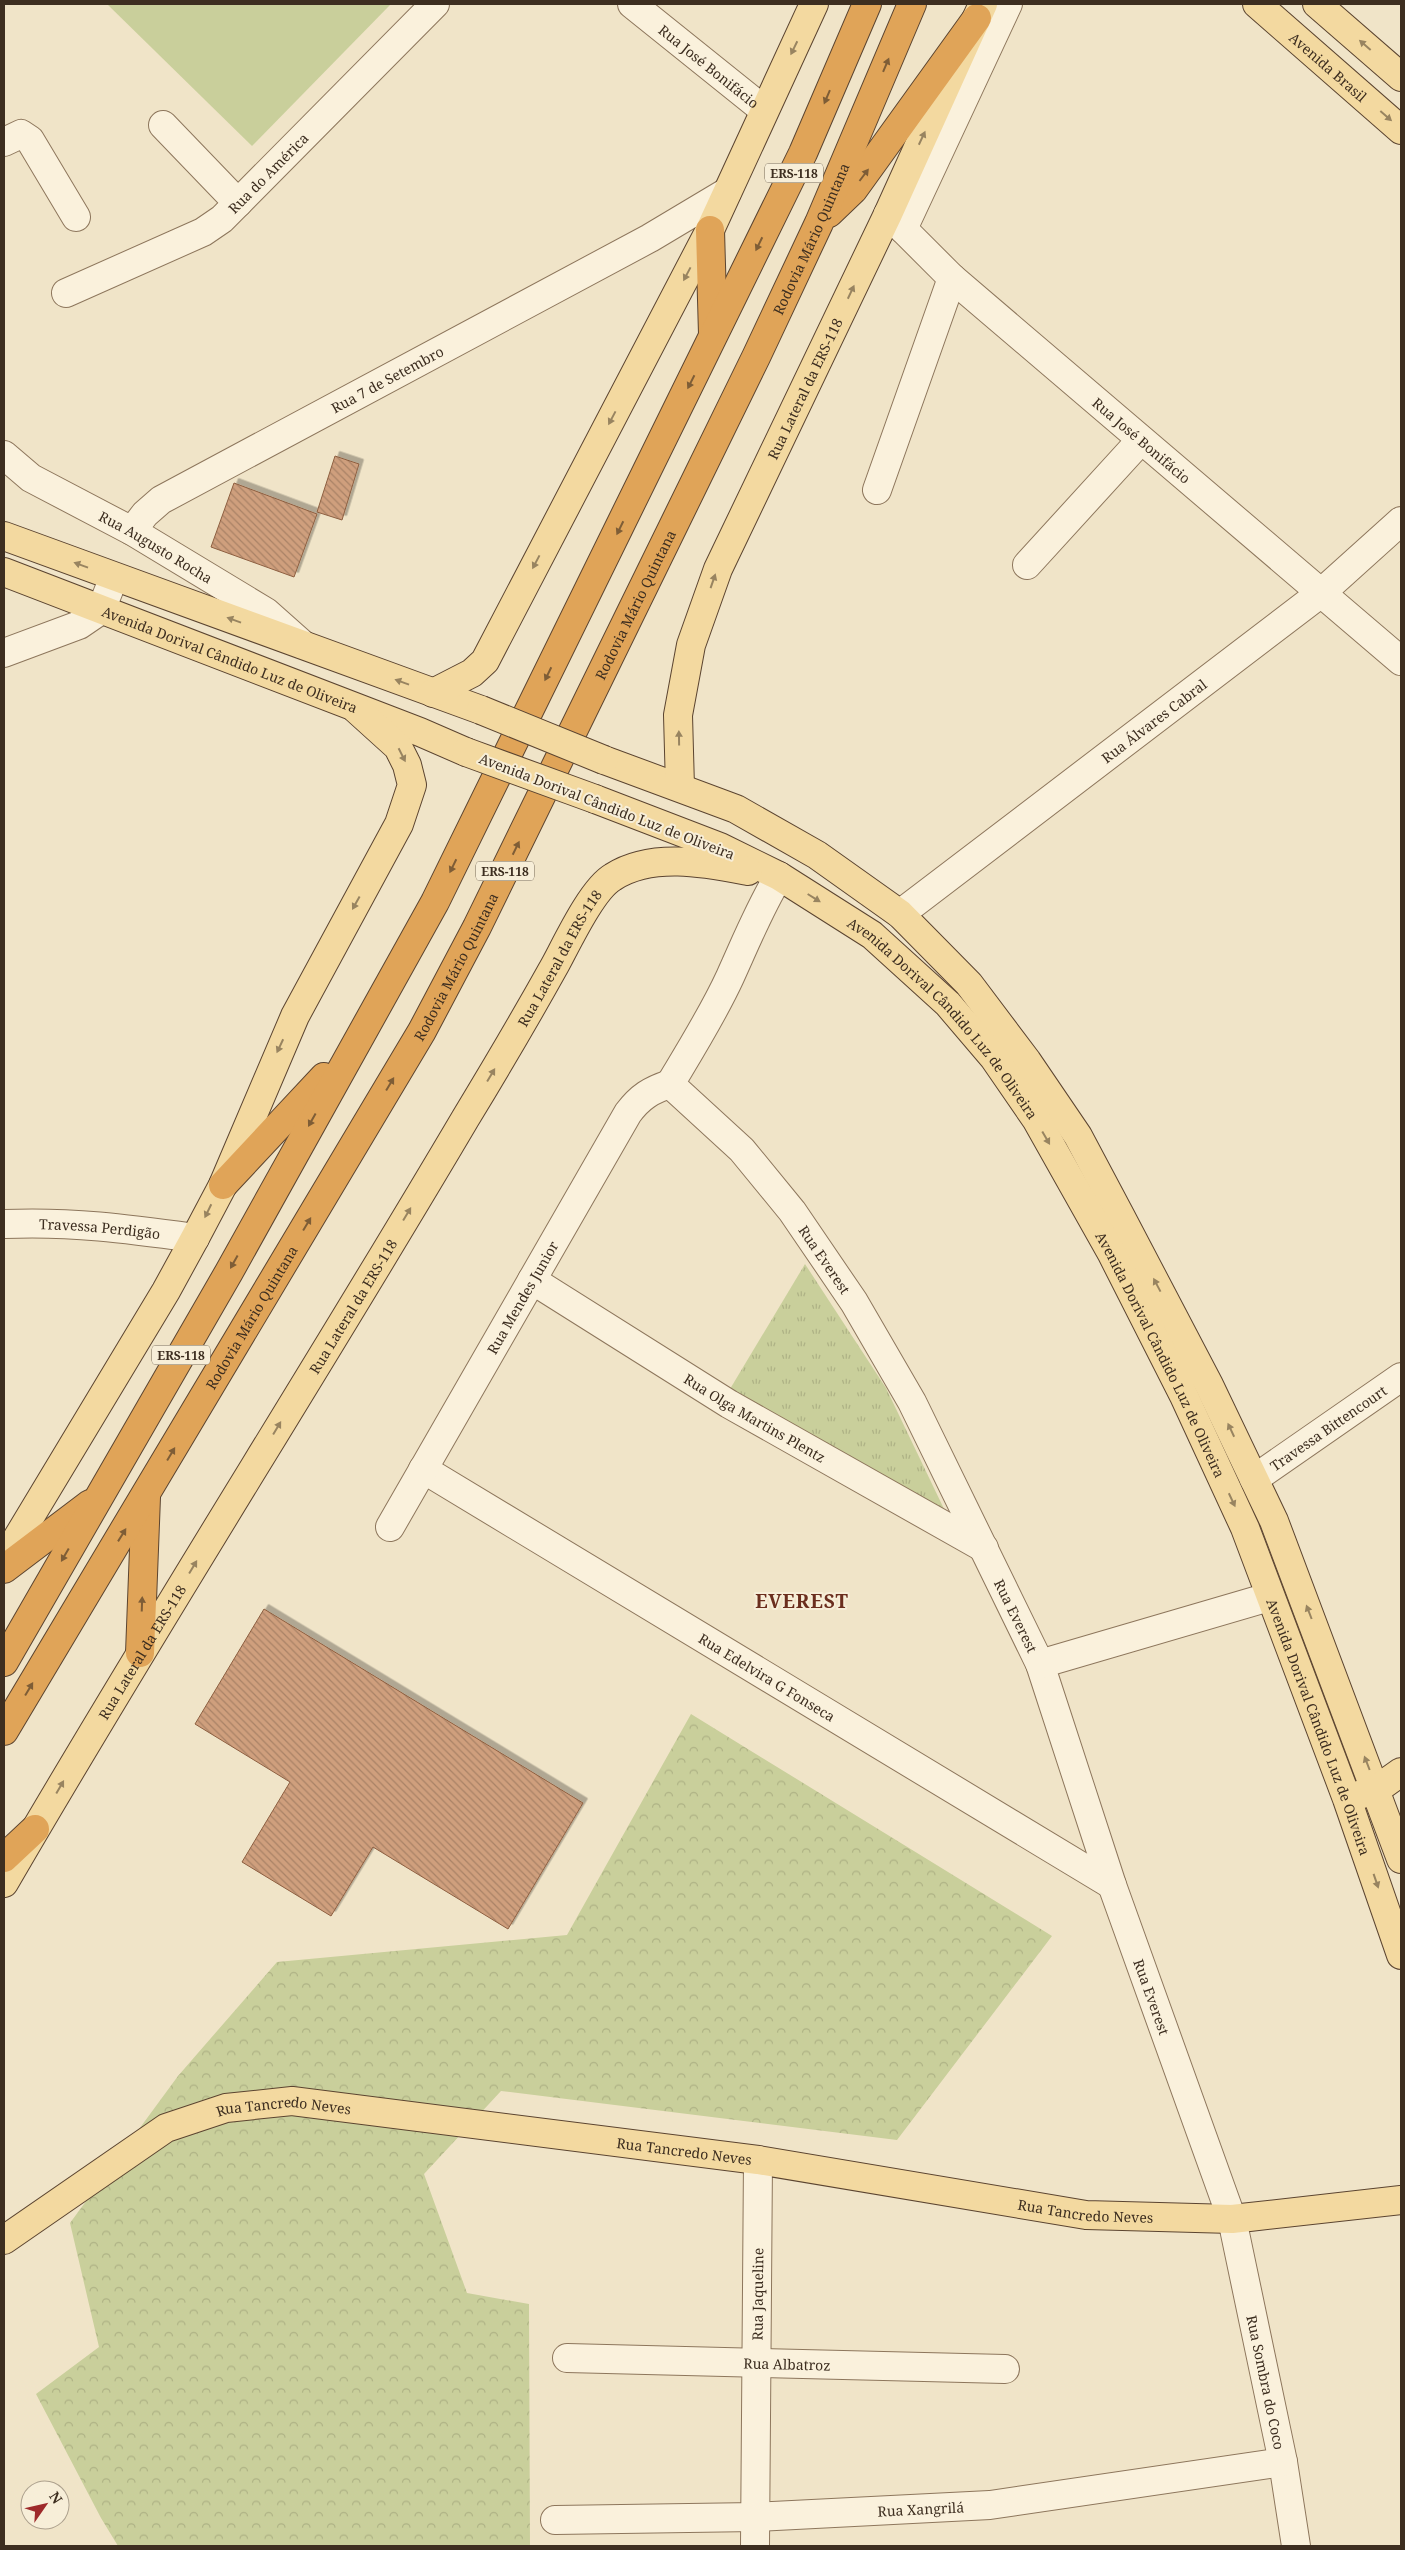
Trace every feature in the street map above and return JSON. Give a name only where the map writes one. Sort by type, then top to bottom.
[{"type":"highway","name":"ERS-118","points":[[4,1662],[229,1272],[435,902],[803,153],[867,4]]},
{"type":"highway","name":"Rodovia Mário Quintana","points":[[4,1731],[422,1031],[477,927],[666,544],[819,223],[912,4]]},
{"type":"highway","points":[[819,223],[853,190],[980,11]]},
{"type":"highway","points":[[710,230],[713,338]]},
{"type":"highway","points":[[224,1184],[353,1047]]},
{"type":"highway","points":[[140,1653],[146,1496]]},
{"type":"highway","points":[[4,1569],[99,1497]]},
{"type":"highway","points":[[4,1858],[35,1829]]},
{"type":"main road","points":[[433,693],[472,673],[484,661],[710,230],[814,4]]},
{"type":"main road","name":"Avenida Brasil","points":[[1257,4],[1401,130]]},
{"type":"main road","points":[[1317,4],[1401,77]]},
{"type":"main road","name":"Rua Lateral da ERS-118","points":[[680,787],[678,715],[691,645],[718,569],[895,222],[980,11]]},
{"type":"main road","name":"Avenida Dorival Cândido Luz de Oliveira","points":[[4,536],[481,710],[604,760],[680,787],[736,810],[818,855],[900,914],[969,984],[1027,1061],[1078,1136],[1210,1385],[1274,1521],[1377,1789],[1401,1859]]},
{"type":"main road","name":"Avenida Dorival Cândido Luz de Oliveira","points":[[4,572],[356,709],[420,732],[466,752],[720,846],[779,876],[872,934],[948,1004],[994,1058],[1025,1104],[1112,1254],[1180,1387],[1245,1528],[1269,1597],[1348,1799],[1401,1955]]},
{"type":"main road","points":[[4,1560],[166,1291],[224,1184],[291,1024],[399,824],[412,785],[407,766],[398,747],[356,709]]},
{"type":"main road","name":"Rua Lateral da ERS-118","points":[[4,1883],[140,1653],[459,1130],[584,912],[611,877],[646,864],[683,862],[714,864],[779,876]]},
{"type":"main road","points":[[1348,1799],[1377,1789],[1401,1772]]},
{"type":"main road","name":"Rua Tancredo Neves","points":[[4,2240],[166,2128],[226,2108],[292,2101],[758,2160],[1086,2215],[1232,2219],[1401,2200]]},
{"type":"street","name":"Rua do América","points":[[66,293],[203,232],[222,219],[435,4]]},
{"type":"street","name":"Rua José Bonifácio","points":[[632,4],[764,110]]},
{"type":"street","points":[[895,222],[1008,4]]},
{"type":"street","points":[[162,125],[238,203]]},
{"type":"street","points":[[4,142],[21,134],[30,140],[76,217]]},
{"type":"street","name":"Rua 7 de Setembro","points":[[132,531],[145,514],[161,500],[650,238],[727,192]]},
{"type":"street","name":"Rua José Bonifácio","points":[[895,222],[952,278],[1401,661]]},
{"type":"street","name":"Rua 7 de Setembro","points":[[650,238],[710,230]]},
{"type":"street","points":[[877,490],[952,278]]},
{"type":"street","points":[[1027,565],[1141,440]]},
{"type":"street","name":"Rua Augusto Rocha","points":[[4,455],[31,478],[132,531],[266,612],[303,645]]},
{"type":"street","name":"Rua Álvares Cabral","points":[[900,914],[1321,593],[1401,521]]},
{"type":"street","points":[[4,653],[79,625],[101,610],[114,577]]},
{"type":"street","points":[[670,1084],[705,1026],[730,978],[752,924],[779,876]]},
{"type":"street","name":"Rua Mendes Junior","points":[[390,1527],[628,1112],[638,1100],[651,1090],[670,1084]]},
{"type":"street","name":"Rua Everest","points":[[670,1084],[742,1150],[792,1211],[854,1302],[912,1402],[1040,1664],[1112,1885],[1232,2219]]},
{"type":"street","name":"Travessa Perdigão","points":[[4,1224],[49,1222],[96,1224],[195,1238]]},
{"type":"street","name":"Rua Olga Martins Plentz","points":[[532,1280],[728,1404],[984,1548]]},
{"type":"street","name":"Travessa Bittencourt","points":[[1254,1479],[1401,1377]]},
{"type":"street","name":"Rua Edelvira G Fonseca","points":[[423,1469],[1112,1885]]},
{"type":"street","points":[[1040,1664],[1269,1597]]},
{"type":"street","name":"Rua Jaqueline","points":[[755,2546],[758,2160]]},
{"type":"street","name":"Rua Sombra do Coco","points":[[1232,2219],[1283,2462],[1296,2546]]},
{"type":"street","name":"Rua Albatroz","points":[[567,2358],[1005,2369]]},
{"type":"street","name":"Rua Xangrilá","points":[[555,2520],[755,2517],[990,2504],[1283,2462]]},
{"type":"green space","points":[[107,4],[391,4],[252,146]]},
{"type":"green space","points":[[805,1264],[886,1388],[945,1511],[730,1389]]},
{"type":"green space","points":[[691,1714],[1052,1936],[897,2140],[501,2091],[424,2174],[467,2293],[529,2304],[530,2546],[118,2546],[101,2518],[36,2394],[99,2347],[70,2223],[178,2076],[277,1962],[567,1935]]},
{"type":"building","points":[[335,456],[359,464],[342,520],[317,512]]},
{"type":"building","points":[[234,483],[317,514],[294,577],[211,547]]},
{"type":"building","points":[[264,1609],[583,1803],[508,1929],[373,1847],[331,1916],[242,1862],[290,1782],[195,1724]]},
{"type":"district","name":"EVEREST","points":[[802,1601]]}]
